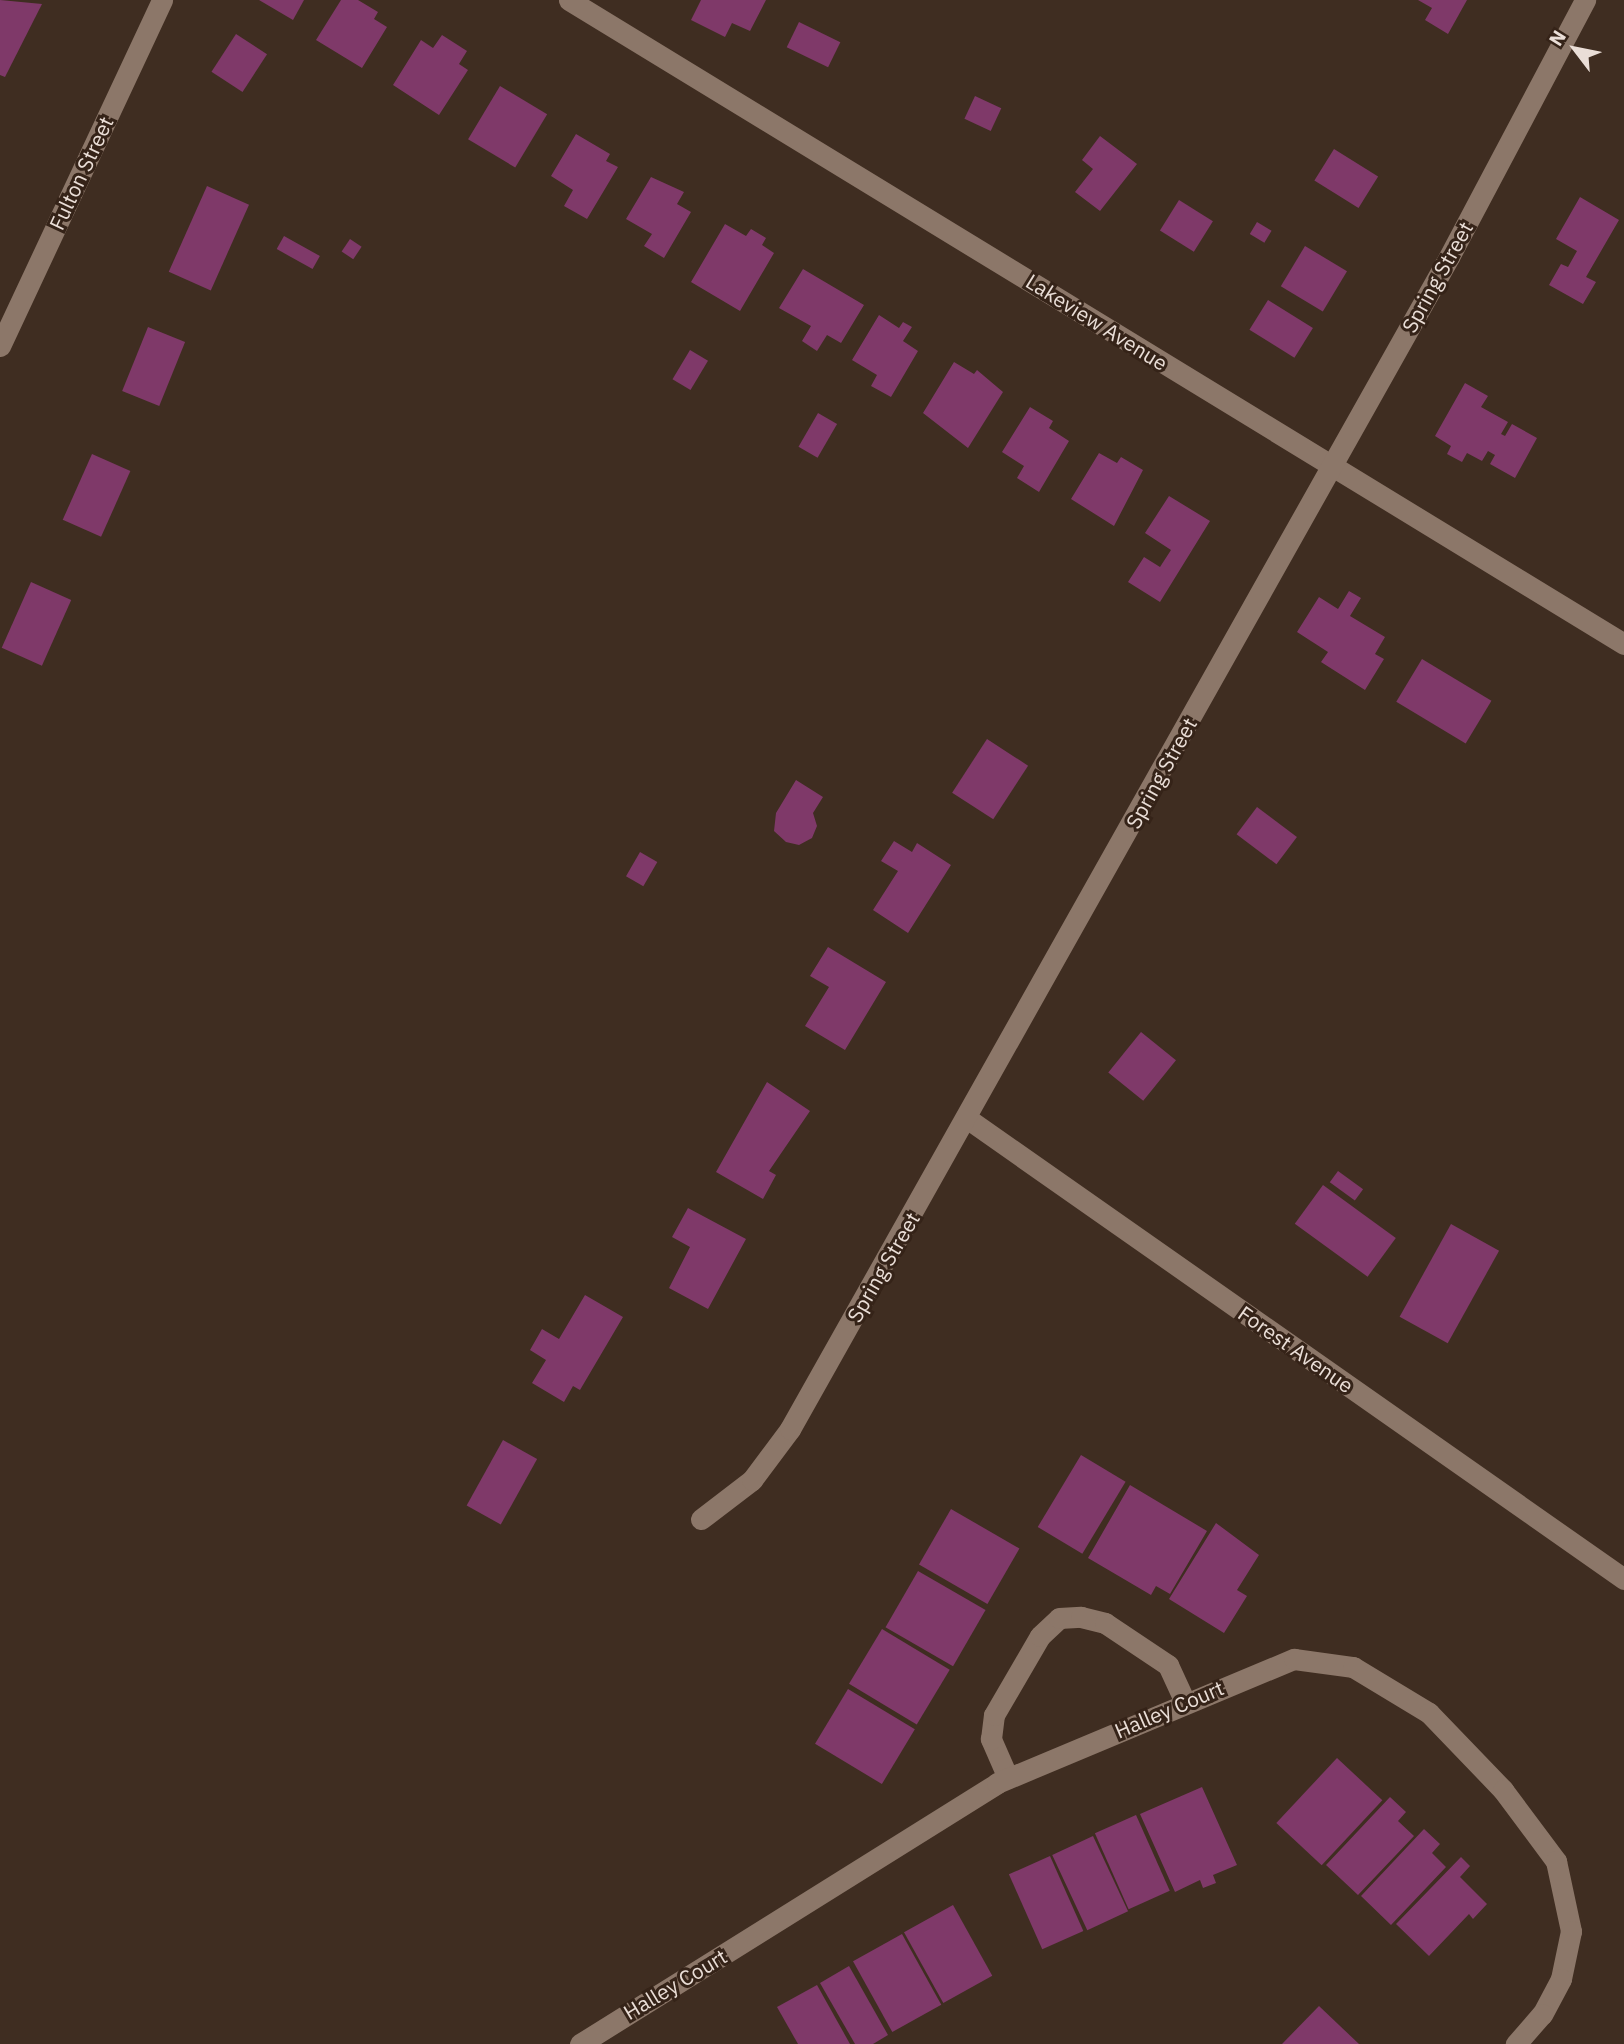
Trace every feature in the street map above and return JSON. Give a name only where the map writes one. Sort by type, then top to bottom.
[{"type":"street","name":"Fulton Street","points":[[0,346],[162,0]]},
{"type":"street","name":"Lakeview Avenue","points":[[569,0],[1624,645]]},
{"type":"street","name":"Spring Street","points":[[701,1519],[752,1480],[790,1429],[968,1119],[1332,466],[1585,0]]},
{"type":"street","name":"Forest Avenue","points":[[968,1119],[1624,1579]]},
{"type":"street","points":[[1008,1778],[991,1738],[994,1715],[1040,1636],[1059,1618],[1081,1617],[1105,1623],[1168,1665],[1185,1702]]},
{"type":"street","name":"Halley Court","points":[[580,2044],[1008,1778],[1185,1702],[1294,1659],[1329,1661],[1353,1667],[1429,1713],[1534,1826],[1556,1861],[1571,1931],[1561,1979],[1542,2014],[1516,2044]]},
{"type":"building","points":[[0,0],[42,4],[5,77],[0,75]]},
{"type":"building","points":[[259,0],[304,0],[293,20]]},
{"type":"building","points":[[341,0],[358,0],[378,12],[374,19],[387,27],[362,68],[316,40]]},
{"type":"building","points":[[701,0],[766,0],[750,31],[732,23],[725,37],[691,20]]},
{"type":"building","points":[[1418,0],[1467,0],[1448,34],[1425,20],[1432,8]]},
{"type":"building","points":[[799,22],[840,42],[828,67],[787,47]]},
{"type":"building","points":[[236,34],[267,54],[243,92],[211,72]]},
{"type":"building","points":[[442,35],[467,51],[459,64],[468,70],[439,115],[393,85],[421,40],[433,48]]},
{"type":"building","points":[[500,86],[547,114],[515,167],[468,139]]},
{"type":"building","points":[[975,96],[1001,108],[991,131],[964,119]]},
{"type":"building","points":[[576,134],[610,154],[606,161],[618,167],[587,219],[564,206],[573,190],[551,176]]},
{"type":"building","points":[[1100,136],[1137,164],[1100,211],[1075,192],[1093,169],[1082,160]]},
{"type":"building","points":[[1334,149],[1378,177],[1358,208],[1314,180]]},
{"type":"building","points":[[651,177],[684,192],[677,204],[691,212],[664,258],[644,246],[652,234],[626,219]]},
{"type":"building","points":[[207,186],[249,205],[211,291],[169,272]]},
{"type":"building","points":[[1580,197],[1619,220],[1586,277],[1596,282],[1583,304],[1549,285],[1561,264],[1568,267],[1577,251],[1556,239]]},
{"type":"building","points":[[1179,200],[1213,221],[1194,252],[1160,231]]},
{"type":"building","points":[[1257,222],[1272,231],[1264,243],[1250,234]]},
{"type":"building","points":[[725,224],[746,236],[751,229],[766,238],[762,245],[774,253],[740,311],[691,282]]},
{"type":"building","points":[[284,236],[320,256],[313,269],[277,249]]},
{"type":"building","points":[[350,239],[362,247],[353,259],[342,251]]},
{"type":"building","points":[[1305,246],[1347,271],[1323,312],[1281,286]]},
{"type":"building","points":[[803,269],[864,305],[841,343],[827,335],[817,351],[802,341],[811,326],[779,308]]},
{"type":"building","points":[[1268,300],[1313,328],[1294,358],[1249,330]]},
{"type":"building","points":[[879,315],[899,328],[903,322],[912,327],[903,341],[918,351],[891,397],[871,386],[877,375],[852,360]]},
{"type":"building","points":[[148,327],[185,342],[159,406],[122,391]]},
{"type":"building","points":[[690,350],[708,361],[690,390],[672,379]]},
{"type":"building","points":[[954,362],[974,374],[977,370],[1003,392],[968,448],[923,413]]},
{"type":"building","points":[[1465,383],[1488,396],[1481,407],[1508,422],[1501,434],[1505,436],[1512,424],[1537,438],[1515,478],[1490,464],[1495,455],[1488,451],[1482,461],[1467,453],[1462,462],[1447,454],[1451,446],[1435,436]]},
{"type":"building","points":[[1030,407],[1053,421],[1049,428],[1069,441],[1039,492],[1017,478],[1024,466],[1002,452]]},
{"type":"building","points":[[818,413],[837,424],[818,458],[798,447]]},
{"type":"building","points":[[1099,453],[1117,463],[1121,457],[1143,470],[1114,526],[1071,499]]},
{"type":"building","points":[[92,454],[130,471],[101,537],[63,520]]},
{"type":"building","points":[[1169,496],[1210,521],[1160,602],[1128,582],[1144,557],[1160,567],[1171,550],[1145,533]]},
{"type":"building","points":[[31,582],[71,600],[42,666],[2,648]]},
{"type":"building","points":[[1349,591],[1361,598],[1350,616],[1385,637],[1375,654],[1384,659],[1365,690],[1321,662],[1328,652],[1297,632],[1319,597],[1338,609]]},
{"type":"building","points":[[1422,659],[1491,701],[1466,744],[1396,702]]},
{"type":"building","points":[[987,739],[1028,766],[993,819],[952,793]]},
{"type":"building","points":[[796,780],[823,797],[813,813],[817,826],[812,838],[799,845],[786,842],[774,831],[776,813]]},
{"type":"building","points":[[1257,807],[1297,837],[1276,864],[1237,834]]},
{"type":"building","points":[[894,841],[912,852],[917,843],[951,865],[908,933],[873,910],[898,871],[881,861]]},
{"type":"building","points":[[640,852],[657,862],[643,886],[626,876]]},
{"type":"building","points":[[828,947],[886,982],[845,1050],[805,1026],[829,987],[810,976]]},
{"type":"building","points":[[1141,1032],[1176,1060],[1143,1101],[1108,1072]]},
{"type":"building","points":[[767,1082],[810,1111],[769,1171],[776,1175],[763,1199],[716,1172]]},
{"type":"building","points":[[1338,1171],[1363,1189],[1355,1201],[1330,1182]]},
{"type":"building","points":[[1323,1185],[1396,1238],[1368,1277],[1295,1224]]},
{"type":"building","points":[[688,1208],[746,1239],[708,1309],[669,1288],[690,1247],[672,1237]]},
{"type":"building","points":[[1451,1224],[1499,1251],[1448,1343],[1400,1317]]},
{"type":"building","points":[[585,1295],[623,1317],[580,1390],[573,1386],[564,1402],[532,1383],[546,1360],[530,1350],[542,1329],[559,1339]]},
{"type":"building","points":[[503,1440],[537,1459],[501,1525],[467,1506]]},
{"type":"building","points":[[1081,1455],[1126,1482],[1082,1554],[1038,1527]]},
{"type":"building","points":[[1130,1485],[1207,1531],[1170,1594],[1156,1586],[1151,1595],[1088,1558]]},
{"type":"building","points":[[951,1509],[1019,1548],[987,1604],[919,1564]]},
{"type":"building","points":[[1216,1523],[1259,1555],[1237,1590],[1247,1596],[1224,1633],[1169,1599]]},
{"type":"building","points":[[918,1571],[986,1610],[953,1666],[886,1627]]},
{"type":"building","points":[[882,1629],[950,1670],[917,1725],[849,1684]]},
{"type":"building","points":[[848,1689],[915,1729],[882,1784],[815,1744]]},
{"type":"building","points":[[1337,1758],[1382,1800],[1322,1865],[1276,1823]]},
{"type":"building","points":[[1202,1787],[1237,1865],[1213,1875],[1216,1883],[1203,1888],[1200,1880],[1175,1892],[1140,1814]]},
{"type":"building","points":[[1390,1797],[1406,1812],[1398,1821],[1414,1836],[1358,1895],[1326,1865]]},
{"type":"building","points":[[1136,1815],[1170,1891],[1129,1909],[1095,1833]]},
{"type":"building","points":[[1424,1829],[1440,1844],[1432,1853],[1446,1867],[1391,1925],[1361,1896]]},
{"type":"building","points":[[1093,1836],[1128,1911],[1087,1930],[1052,1855]]},
{"type":"building","points":[[1050,1856],[1083,1931],[1042,1949],[1009,1874]]},
{"type":"building","points":[[1461,1857],[1470,1866],[1460,1877],[1487,1904],[1473,1919],[1469,1914],[1429,1956],[1396,1924]]},
{"type":"building","points":[[953,1905],[992,1976],[943,2003],[904,1932]]},
{"type":"building","points":[[902,1934],[941,2005],[892,2032],[853,1961]]},
{"type":"building","points":[[849,1966],[888,2035],[873,2044],[855,2044],[820,1983]]},
{"type":"building","points":[[817,1985],[850,2044],[798,2044],[777,2007]]},
{"type":"building","points":[[1319,2006],[1359,2044],[1282,2044]]}]
